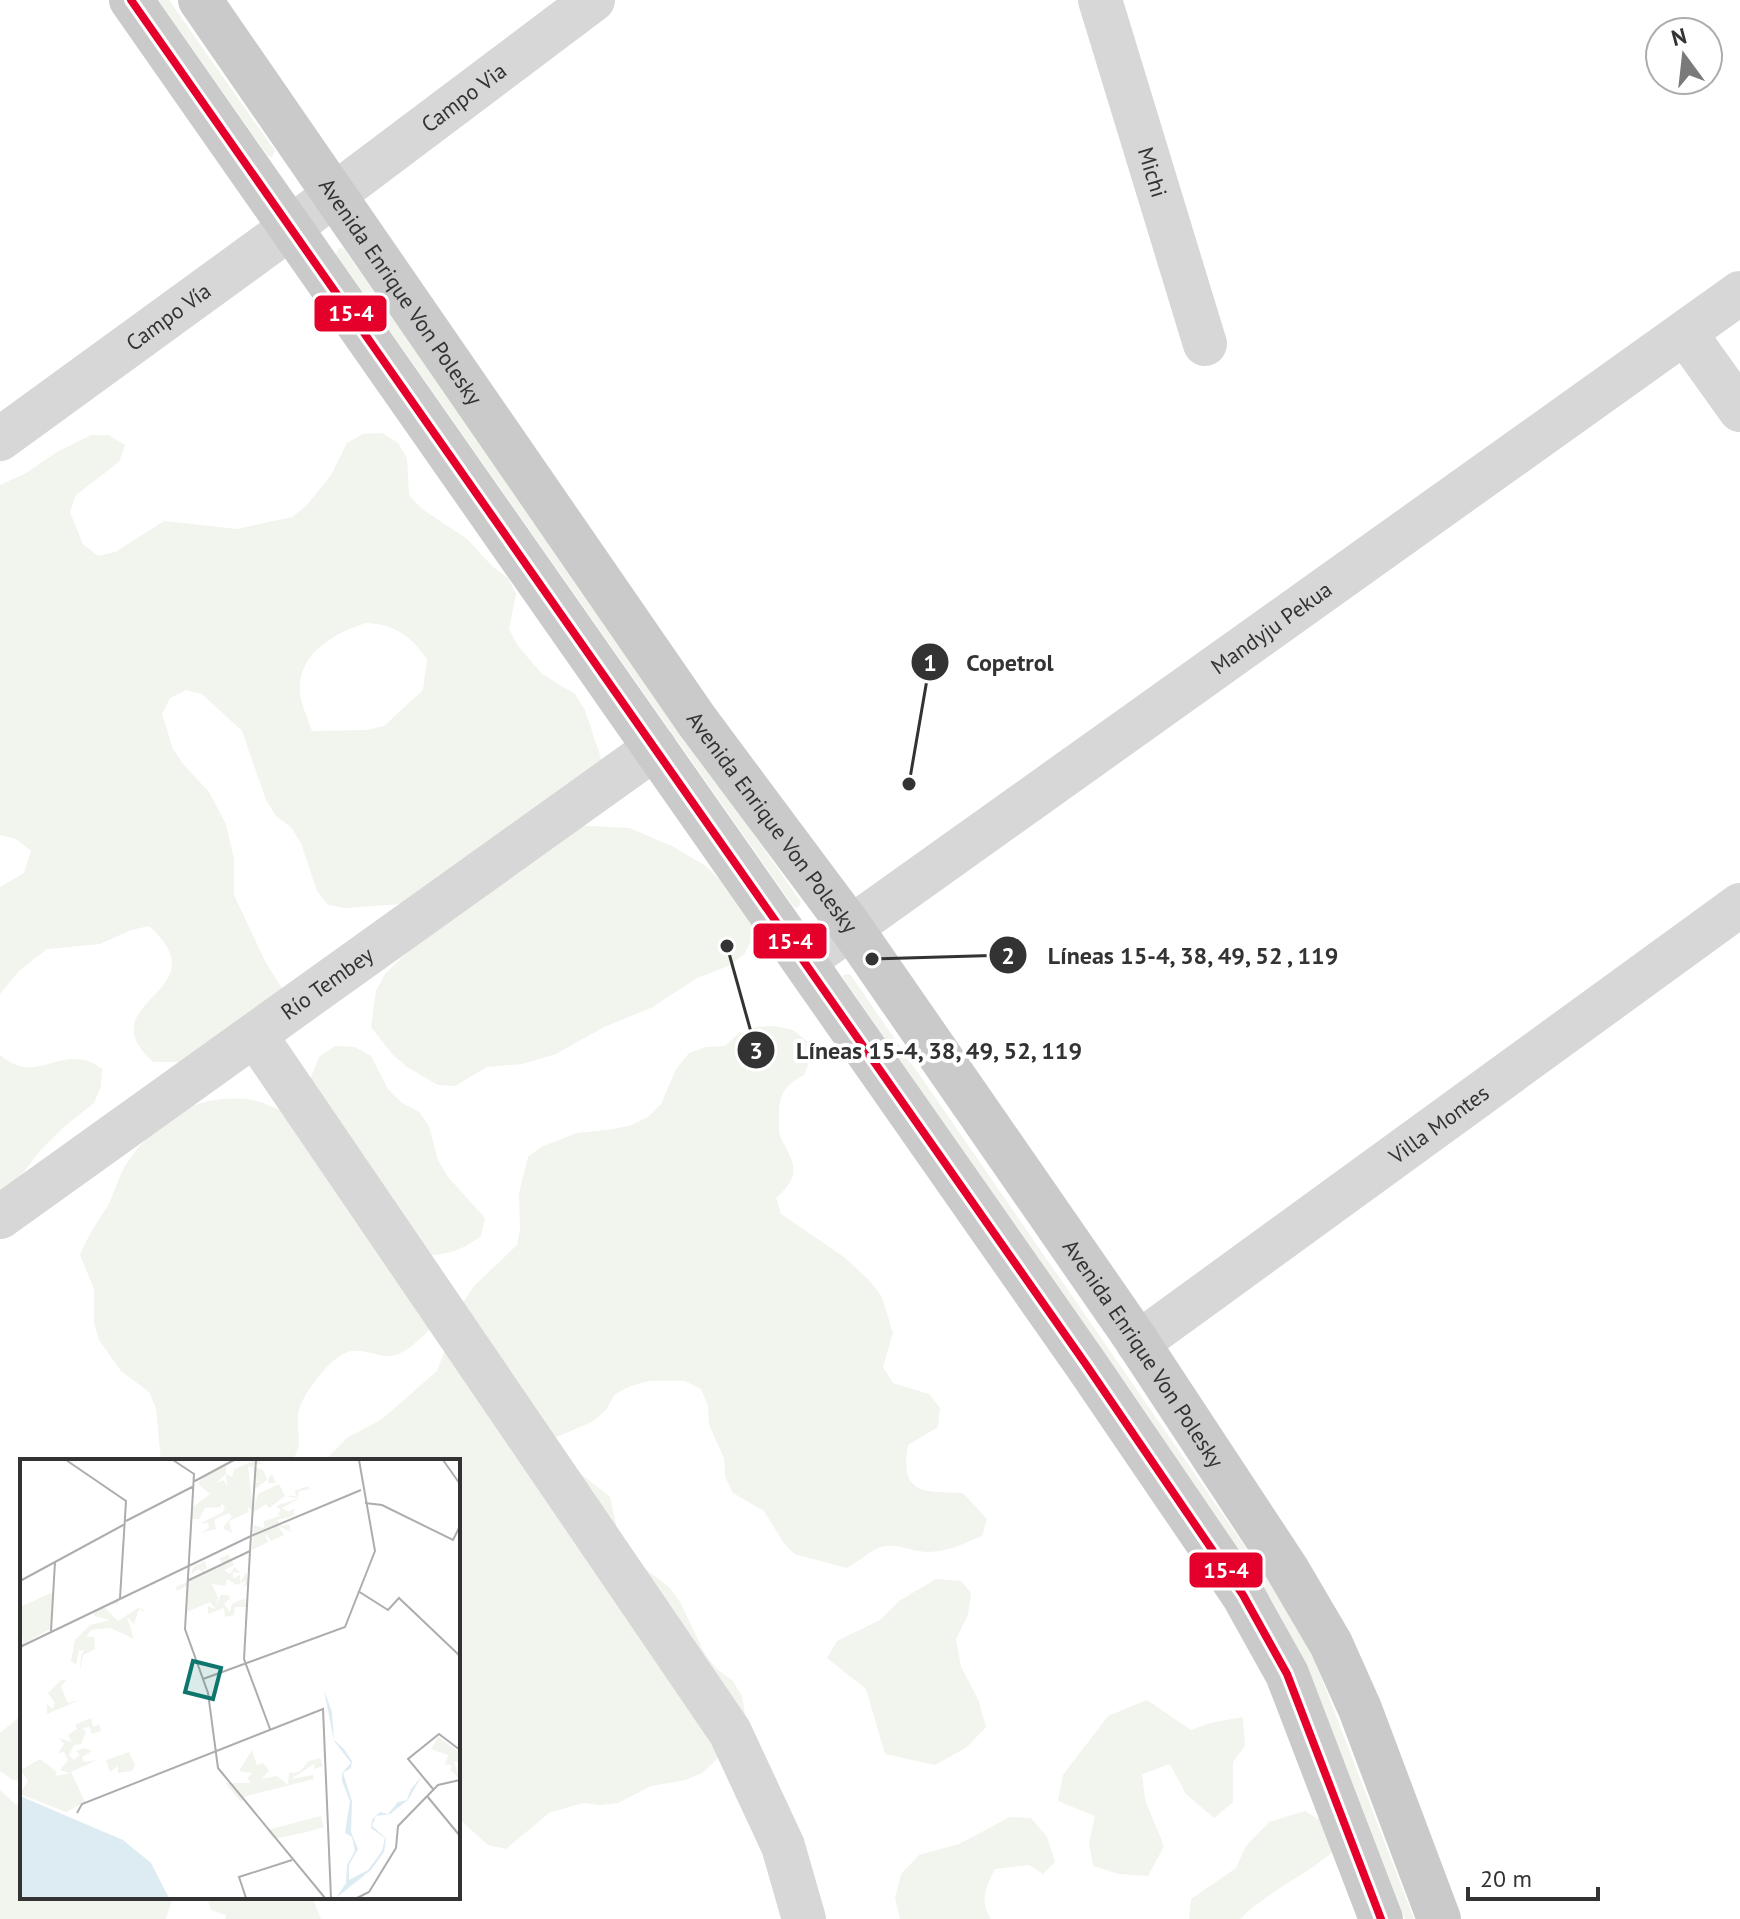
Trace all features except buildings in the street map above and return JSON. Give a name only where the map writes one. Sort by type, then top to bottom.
[{"type":"main road","points":[[131,0],[1128,1425],[1243,1595],[1287,1674],[1381,1919]]},
{"type":"main road","name":"Avenida Enrique Von Polesky","points":[[200,0],[336,193],[697,721],[852,929],[1138,1343],[1287,1569],[1331,1644],[1360,1709],[1439,1919]]},
{"type":"street","name":"Campo Via","points":[[336,193],[593,0]]},
{"type":"street","name":"Michi","points":[[1100,0],[1205,344]]},
{"type":"street","name":"Campo Vía","points":[[0,439],[336,193]]},
{"type":"street","name":"Mandyju Pekua","points":[[804,961],[1740,293]]},
{"type":"street","points":[[1685,333],[1740,410]]},
{"type":"street","name":"Río Tembey","points":[[0,1217],[655,748]]},
{"type":"street","name":"Villa Montes","points":[[1138,1343],[1740,905]]},
{"type":"street","points":[[255,1035],[730,1732],[783,1846],[804,1919]]},
{"type":"shaded area","points":[[158,0],[169,0],[275,151],[272,157],[268,156]]},
{"type":"shaded area","points":[[339,248],[344,249],[801,902],[798,908],[794,907],[336,254]]},
{"type":"shaded area","points":[[382,433],[398,443],[407,458],[409,495],[422,509],[467,539],[508,578],[516,594],[509,629],[518,646],[542,674],[575,694],[585,710],[602,761],[400,904],[346,908],[328,905],[317,891],[301,843],[266,800],[242,731],[202,694],[186,690],[170,698],[162,714],[173,749],[209,792],[226,824],[234,859],[234,895],[265,961],[285,993],[190,1062],[153,1062],[136,1041],[134,1024],[142,1009],[165,982],[172,967],[168,949],[149,926],[131,930],[100,944],[47,949],[19,971],[0,994],[0,887],[24,873],[31,851],[16,839],[0,835],[0,485],[91,435],[109,435],[125,445],[119,462],[76,495],[70,512],[83,544],[98,556],[115,552],[164,521],[237,529],[292,517],[307,505],[331,475],[347,443],[363,434]],"holes":[[[366,623],[393,629],[415,644],[427,659],[423,690],[384,726],[367,730],[312,731],[300,695],[303,671],[324,644]]]},
{"type":"shaded area","points":[[573,825],[629,828],[672,846],[704,865],[731,890],[752,919],[753,937],[745,953],[731,965],[697,978],[651,1008],[604,1027],[556,1054],[522,1064],[487,1067],[455,1086],[438,1085],[407,1067],[371,1027],[376,991],[385,974],[438,922]]},
{"type":"shaded area","points":[[850,974],[1277,1593],[1315,1661],[1414,1919],[1405,1919],[1307,1665],[1271,1599],[844,979],[843,975]]},
{"type":"shaded area","points":[[774,1026],[793,1030],[808,1042],[810,1059],[804,1075],[783,1093],[780,1105],[779,1134],[794,1170],[790,1182],[776,1198],[781,1214],[844,1257],[882,1297],[893,1333],[883,1367],[893,1383],[929,1394],[940,1408],[938,1427],[908,1445],[907,1473],[911,1482],[926,1491],[963,1493],[987,1519],[982,1536],[935,1552],[884,1546],[847,1568],[794,1554],[764,1511],[733,1493],[725,1477],[724,1458],[709,1425],[708,1406],[701,1389],[685,1381],[649,1381],[615,1394],[606,1410],[592,1422],[542,1443],[610,1497],[618,1533],[639,1564],[669,1587],[680,1602],[705,1654],[717,1669],[733,1681],[742,1696],[745,1714],[738,1731],[702,1773],[686,1780],[651,1786],[618,1803],[583,1803],[549,1813],[506,1849],[488,1845],[460,1820],[460,1459],[326,1459],[348,1437],[381,1420],[437,1371],[464,1301],[474,1286],[517,1245],[519,1193],[528,1157],[541,1147],[577,1133],[632,1125],[648,1117],[661,1104],[676,1069],[689,1053],[706,1047],[725,1046],[738,1034],[756,1027]]},
{"type":"shaded area","points":[[335,1046],[355,1047],[371,1056],[388,1089],[402,1103],[419,1112],[429,1126],[438,1160],[448,1177],[485,1218],[481,1236],[450,1252],[416,1254],[432,1327],[411,1347],[398,1354],[385,1356],[355,1351],[343,1354],[332,1362],[313,1383],[300,1407],[299,1444],[292,1459],[161,1459],[156,1408],[149,1392],[121,1371],[99,1340],[94,1323],[94,1289],[80,1255],[124,1168],[160,1126],[184,1110],[215,1100],[244,1099],[280,1110],[298,1109],[319,1057]]},
{"type":"shaded area","points":[[0,1055],[22,1067],[73,1059],[87,1061],[102,1069],[101,1086],[94,1103],[40,1151],[0,1202]]},
{"type":"shaded area","points":[[936,1579],[961,1581],[971,1593],[968,1615],[956,1639],[961,1667],[978,1699],[986,1727],[967,1747],[935,1765],[885,1754],[866,1689],[827,1658],[837,1641],[880,1620],[899,1601]]},
{"type":"shaded area","points":[[1147,1700],[1191,1730],[1243,1717],[1245,1746],[1233,1762],[1233,1802],[1214,1818],[1186,1794],[1170,1764],[1142,1774],[1145,1800],[1164,1846],[1148,1876],[1119,1874],[1093,1866],[1089,1843],[1095,1816],[1058,1801],[1063,1775],[1108,1716]]},
{"type":"shaded area","points":[[20,1717],[20,1781],[0,1771],[0,1733]]},
{"type":"shaded area","points":[[0,1790],[20,1805],[20,1899],[172,1899],[166,1919],[0,1919]]},
{"type":"shaded area","points":[[1305,1811],[1320,1820],[1335,1850],[1262,1900],[1240,1919],[1189,1919],[1191,1899],[1236,1868],[1246,1846],[1269,1822]]},
{"type":"shaded area","points":[[1010,1817],[1031,1818],[1047,1837],[1055,1862],[1043,1874],[1029,1865],[995,1869],[985,1901],[991,1919],[900,1919],[895,1898],[901,1874],[919,1855],[959,1844]]},
{"type":"shaded area","points":[[208,1899],[313,1899],[321,1919],[225,1919],[226,1915],[211,1910]]},
{"type":"transit line","name":"15-4","points":[[131,0],[1087,1366],[1243,1595],[1287,1674],[1381,1919]]},
{"type":"place","name":"Copetrol","points":[[909,784]]},
{"type":"place","name":"Líneas 15-4, 38, 49, 52, 119","points":[[727,946]]},
{"type":"place","name":"Líneas 15-4, 38, 49, 52 , 119","points":[[872,959]]}]
